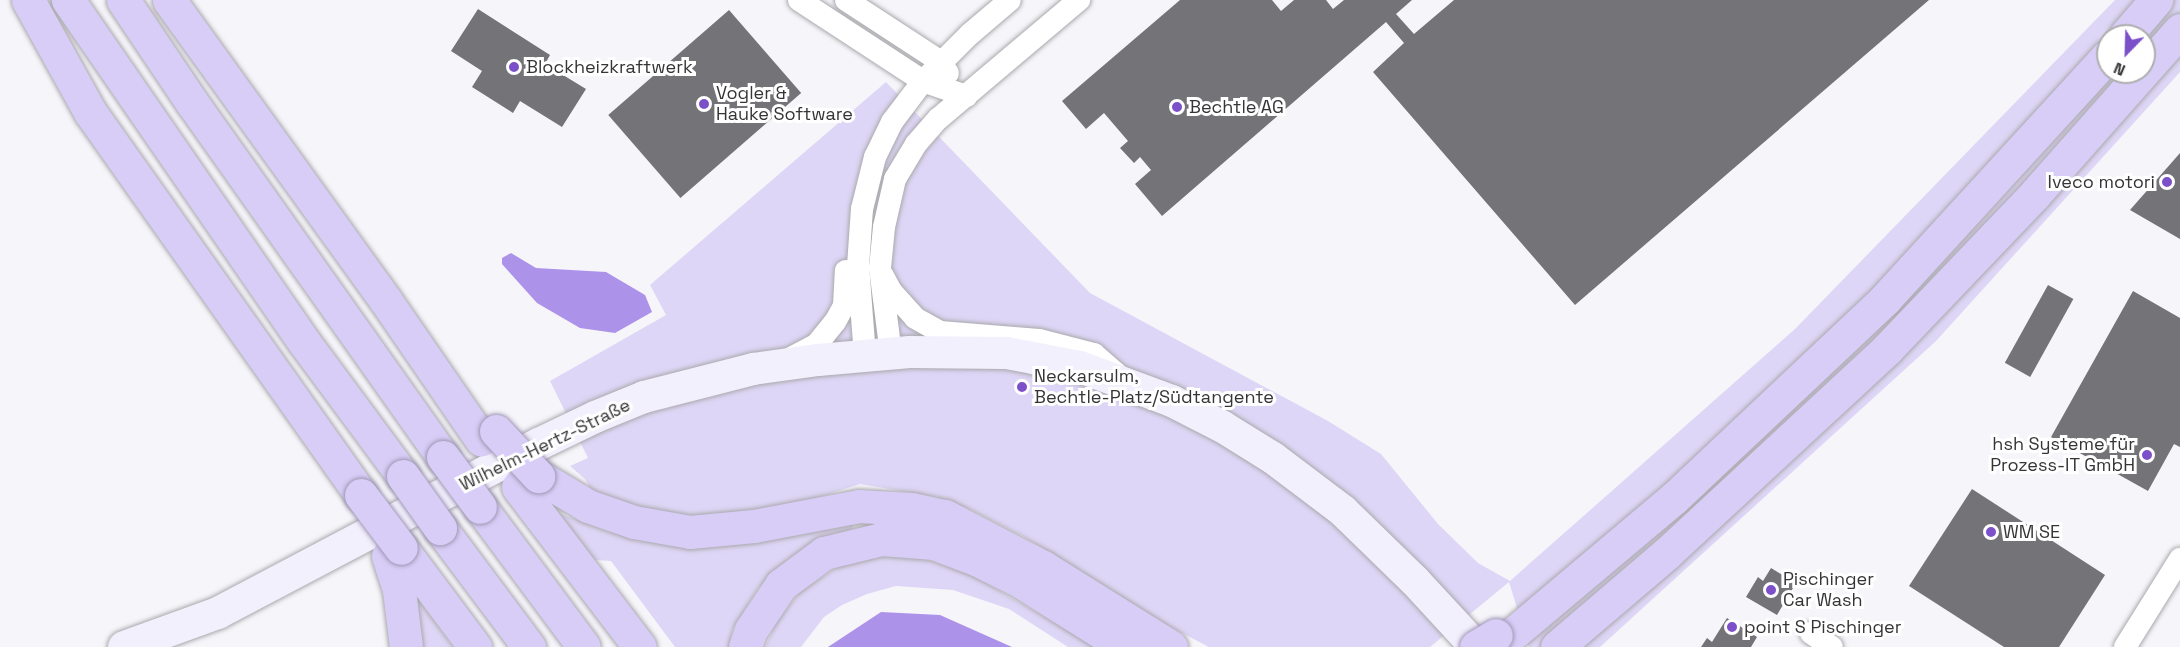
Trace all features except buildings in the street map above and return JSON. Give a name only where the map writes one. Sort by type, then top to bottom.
[{"type":"highway","points":[[27,0],[90,112],[361,495],[395,552],[475,647]]},
{"type":"highway","points":[[68,0],[303,342],[529,647]]},
{"type":"highway","points":[[123,0],[193,104],[443,457],[584,647]]},
{"type":"highway","points":[[169,0],[229,80],[453,398],[528,482],[640,647]]},
{"type":"highway","points":[[2135,24],[2156,0]]},
{"type":"highway","points":[[1566,642],[1667,553],[1879,356],[2035,194],[2180,30]]},
{"type":"highway","points":[[2124,95],[2159,77],[2180,53]]},
{"type":"highway","points":[[1495,641],[1673,499],[1885,299],[2096,69]]},
{"type":"highway","points":[[528,482],[634,522],[690,532],[754,526],[859,506],[911,509],[945,516],[1043,567],[1171,647]]},
{"type":"highway","points":[[745,647],[755,622],[781,585],[824,553],[881,539],[934,543],[978,560],[1020,580],[1125,647]]},
{"type":"highway","points":[[395,552],[406,647]]},
{"type":"main road","name":"Wilhelm-Hertz-Straße","points":[[124,647],[218,614],[595,417],[673,388],[777,366],[910,352],[1025,356],[1080,367],[1126,382],[1182,406],[1273,458],[1343,511],[1495,641]]},
{"type":"street","points":[[799,0],[923,81],[966,96]]},
{"type":"street","points":[[846,0],[940,62],[966,96]]},
{"type":"street","points":[[777,366],[817,344],[835,322],[844,306],[847,290],[844,250],[850,212],[861,176],[875,157],[892,122],[940,62],[1010,0]]},
{"type":"street","points":[[878,355],[880,268],[884,227],[895,179],[916,144],[938,119],[1079,0]]},
{"type":"street","points":[[875,157],[862,209],[858,266],[878,355]]},
{"type":"street","points":[[880,268],[891,291],[915,318],[940,332],[1039,340],[1083,351],[1094,354],[1126,382]]},
{"type":"street","points":[[2125,647],[2180,559]]},
{"type":"street","points":[[1811,633],[1832,647]]},
{"type":"shaded area","points":[[2115,0],[2180,0],[2180,72],[1936,341],[1600,647],[1529,647],[1509,582],[1430,647],[1209,647],[1157,620],[1025,537],[972,510],[936,497],[860,484],[807,501],[735,516],[687,518],[644,511],[592,491],[585,479],[570,466],[588,458],[550,381],[666,315],[650,285],[886,82],[1090,293],[1328,421],[1381,454],[1438,524],[1478,563],[1510,581],[1795,329]]},
{"type":"shaded area","points":[[511,253],[536,268],[606,272],[645,295],[652,312],[615,333],[580,328],[537,303],[502,264],[502,258]]},
{"type":"shaded area","points":[[559,513],[609,532],[678,544],[746,544],[855,520],[852,529],[794,555],[758,588],[732,630],[729,647],[675,647],[611,561],[595,560]]},
{"type":"shaded area","points":[[882,555],[922,558],[972,575],[1096,647],[1068,647],[1009,609],[953,590],[896,586],[867,594],[842,605],[824,617],[801,647],[765,647],[776,623],[800,592],[839,566]]},
{"type":"shaded area","points":[[417,598],[453,647],[422,647],[414,600]]},
{"type":"shaded area","points":[[881,612],[940,615],[1012,647],[828,647]]},
{"type":"place","name":"Blockheizkraftwerk","points":[[514,67]]},
{"type":"place","name":"Vogler & Hauke Software","points":[[704,104]]},
{"type":"place","name":"Bechtle AG","points":[[1177,107]]},
{"type":"place","name":"Iveco motori","points":[[2167,182]]},
{"type":"place","name":"Neckarsulm, Bechtle-Platz/Südtangente","points":[[1022,387]]},
{"type":"place","name":"hsh Systeme für Prozess-IT GmbH","points":[[2147,455]]},
{"type":"place","name":"WM SE","points":[[1991,532]]},
{"type":"place","name":"Pischinger Car Wash","points":[[1771,590]]},
{"type":"place","name":"point S Pischinger","points":[[1732,627]]}]
